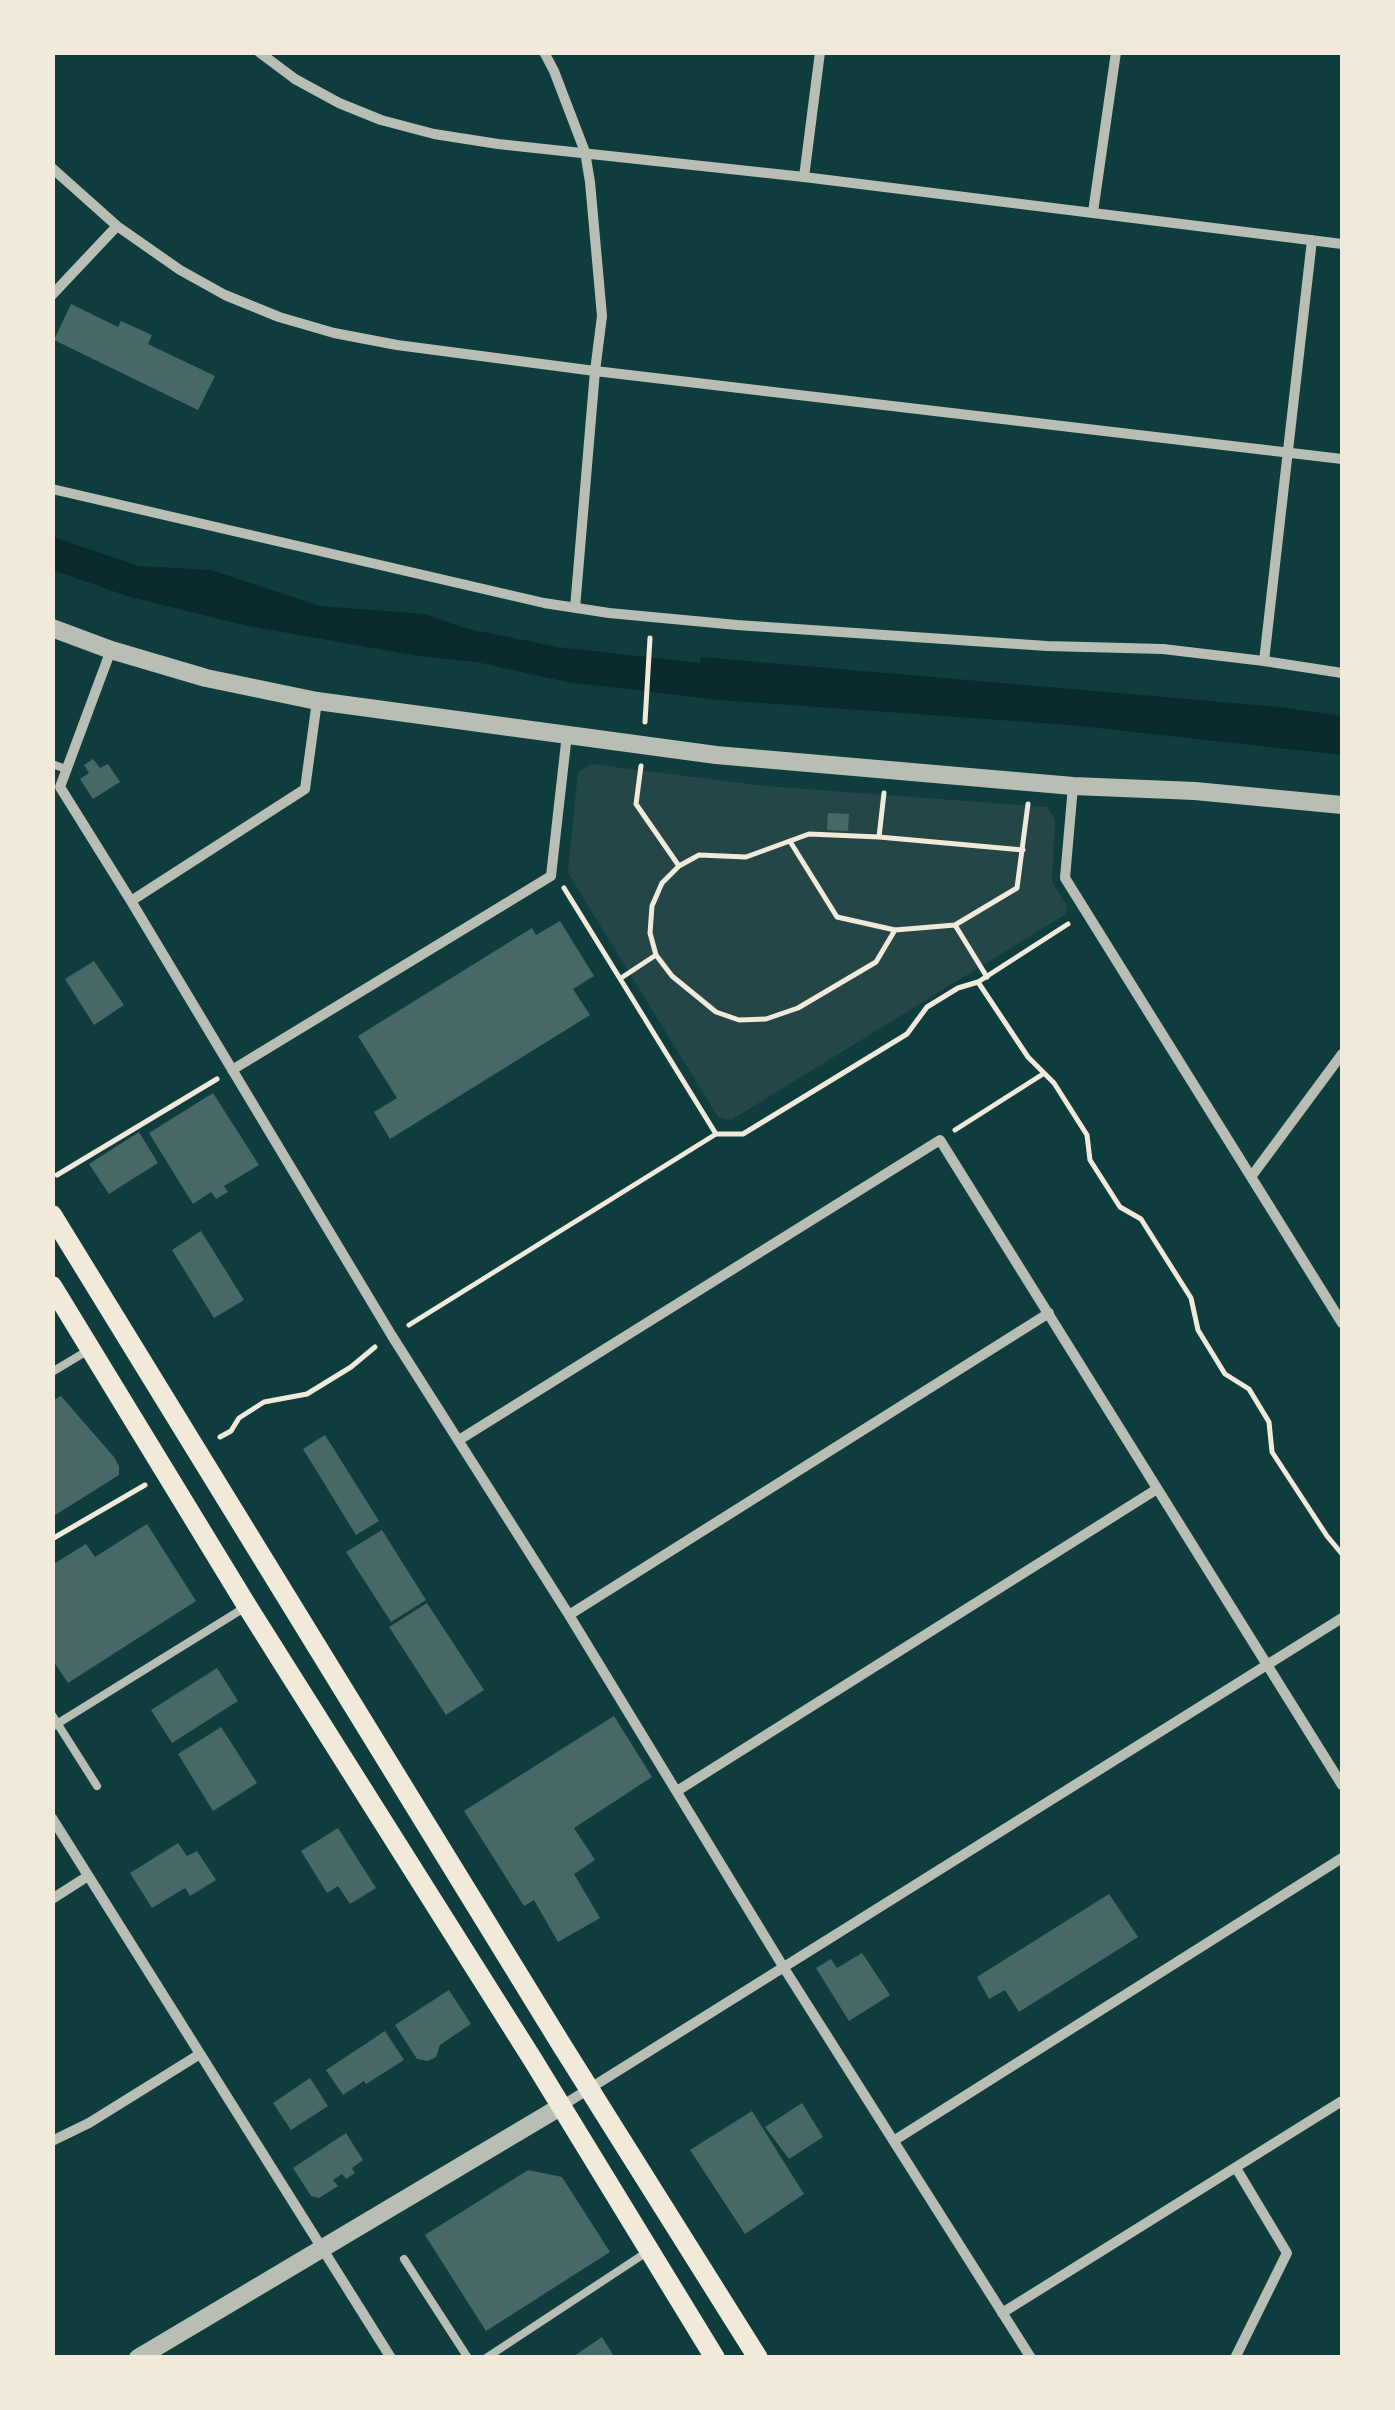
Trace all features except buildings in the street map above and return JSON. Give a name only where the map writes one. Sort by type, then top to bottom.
[{"type":"main road","points":[[52,1214],[758,2358]]},
{"type":"main road","points":[[52,1286],[715,2358]]},
{"type":"street","points":[[258,52],[295,79],[339,103],[381,120],[450,136],[1342,244]]},
{"type":"street","points":[[544,52],[585,152],[602,316],[575,608]]},
{"type":"street","points":[[804,177],[820,52]]},
{"type":"street","points":[[1093,212],[1116,52]]},
{"type":"street","points":[[52,168],[117,226],[180,270],[278,317],[334,333],[595,371],[1342,459]]},
{"type":"street","points":[[52,295],[117,226]]},
{"type":"street","points":[[1264,661],[1312,240]]},
{"type":"street","points":[[52,489],[575,608],[756,627],[1048,646],[1162,649],[1342,673]]},
{"type":"street","points":[[52,628],[206,678],[317,702],[716,755],[1073,786],[1195,791],[1342,804]]},
{"type":"street","points":[[111,650],[60,786],[392,1336],[1030,2358]]},
{"type":"street","points":[[131,900],[305,790],[317,702]]},
{"type":"street","points":[[232,1070],[550,876],[567,734]]},
{"type":"street","points":[[1073,786],[1065,878],[1342,1323]]},
{"type":"street","points":[[1251,1177],[1342,1054]]},
{"type":"street","points":[[460,1440],[940,1140],[1342,1785]]},
{"type":"street","points":[[568,1615],[1050,1313]]},
{"type":"street","points":[[677,1791],[1157,1489]]},
{"type":"street","points":[[138,2358],[590,2090],[1342,1618]]},
{"type":"street","points":[[52,1818],[391,2358]]},
{"type":"street","points":[[895,2140],[1342,1858]]},
{"type":"street","points":[[52,1898],[88,1876]]},
{"type":"street","points":[[52,2141],[89,2124],[200,2054]]},
{"type":"street","points":[[1002,2312],[1342,2102]]},
{"type":"street","points":[[1236,2168],[1288,2253],[1236,2358]]},
{"type":"lane","points":[[75,705],[88,710]]},
{"type":"lane","points":[[52,764],[66,769]]},
{"type":"lane","points":[[52,1372],[90,1349]]},
{"type":"lane","points":[[97,1786],[54,1722],[247,1606]]},
{"type":"lane","points":[[486,2358],[650,2250]]},
{"type":"lane","points":[[404,2260],[468,2358]]},
{"type":"path","points":[[645,725],[650,628]]},
{"type":"path","points":[[642,763],[636,804],[679,866]]},
{"type":"path","points":[[879,837],[884,790]]},
{"type":"path","points":[[790,842],[837,917],[895,930],[955,925],[1017,888],[1028,802]]},
{"type":"path","points":[[895,930],[876,962],[798,1008],[766,1019],[739,1020],[716,1012],[672,976],[656,956],[650,933],[652,906],[662,883],[679,866],[698,856],[746,857],[809,834],[1022,850]]},
{"type":"path","points":[[550,876],[561,884],[716,1134]]},
{"type":"path","points":[[217,1439],[264,1402],[307,1394],[392,1336],[716,1134],[742,1134],[907,1034],[927,1006],[958,988],[978,982],[1086,913]]},
{"type":"path","points":[[955,925],[987,976]]},
{"type":"path","points":[[620,978],[656,956]]},
{"type":"path","points":[[978,982],[1028,1058],[1054,1083],[1088,1135],[1090,1160],[1120,1208],[1141,1220],[1191,1298],[1198,1330],[1225,1374],[1249,1389],[1269,1422],[1272,1452],[1342,1554]]},
{"type":"path","points":[[57,1175],[232,1070]]},
{"type":"path","points":[[940,1140],[1044,1074]]},
{"type":"path","points":[[52,1539],[145,1484]]},
{"type":"shaded area","points":[[53,537],[139,566],[211,570],[320,606],[425,614],[464,628],[558,647],[700,663],[701,657],[1280,707],[1342,716],[1342,755],[1070,725],[720,700],[567,682],[476,662],[418,656],[248,626],[130,597],[53,570]]},
{"type":"shaded area","points":[[591,764],[765,786],[1047,807],[1055,820],[1052,882],[1067,906],[1066,914],[731,1120],[718,1117],[568,873],[578,772]]}]
